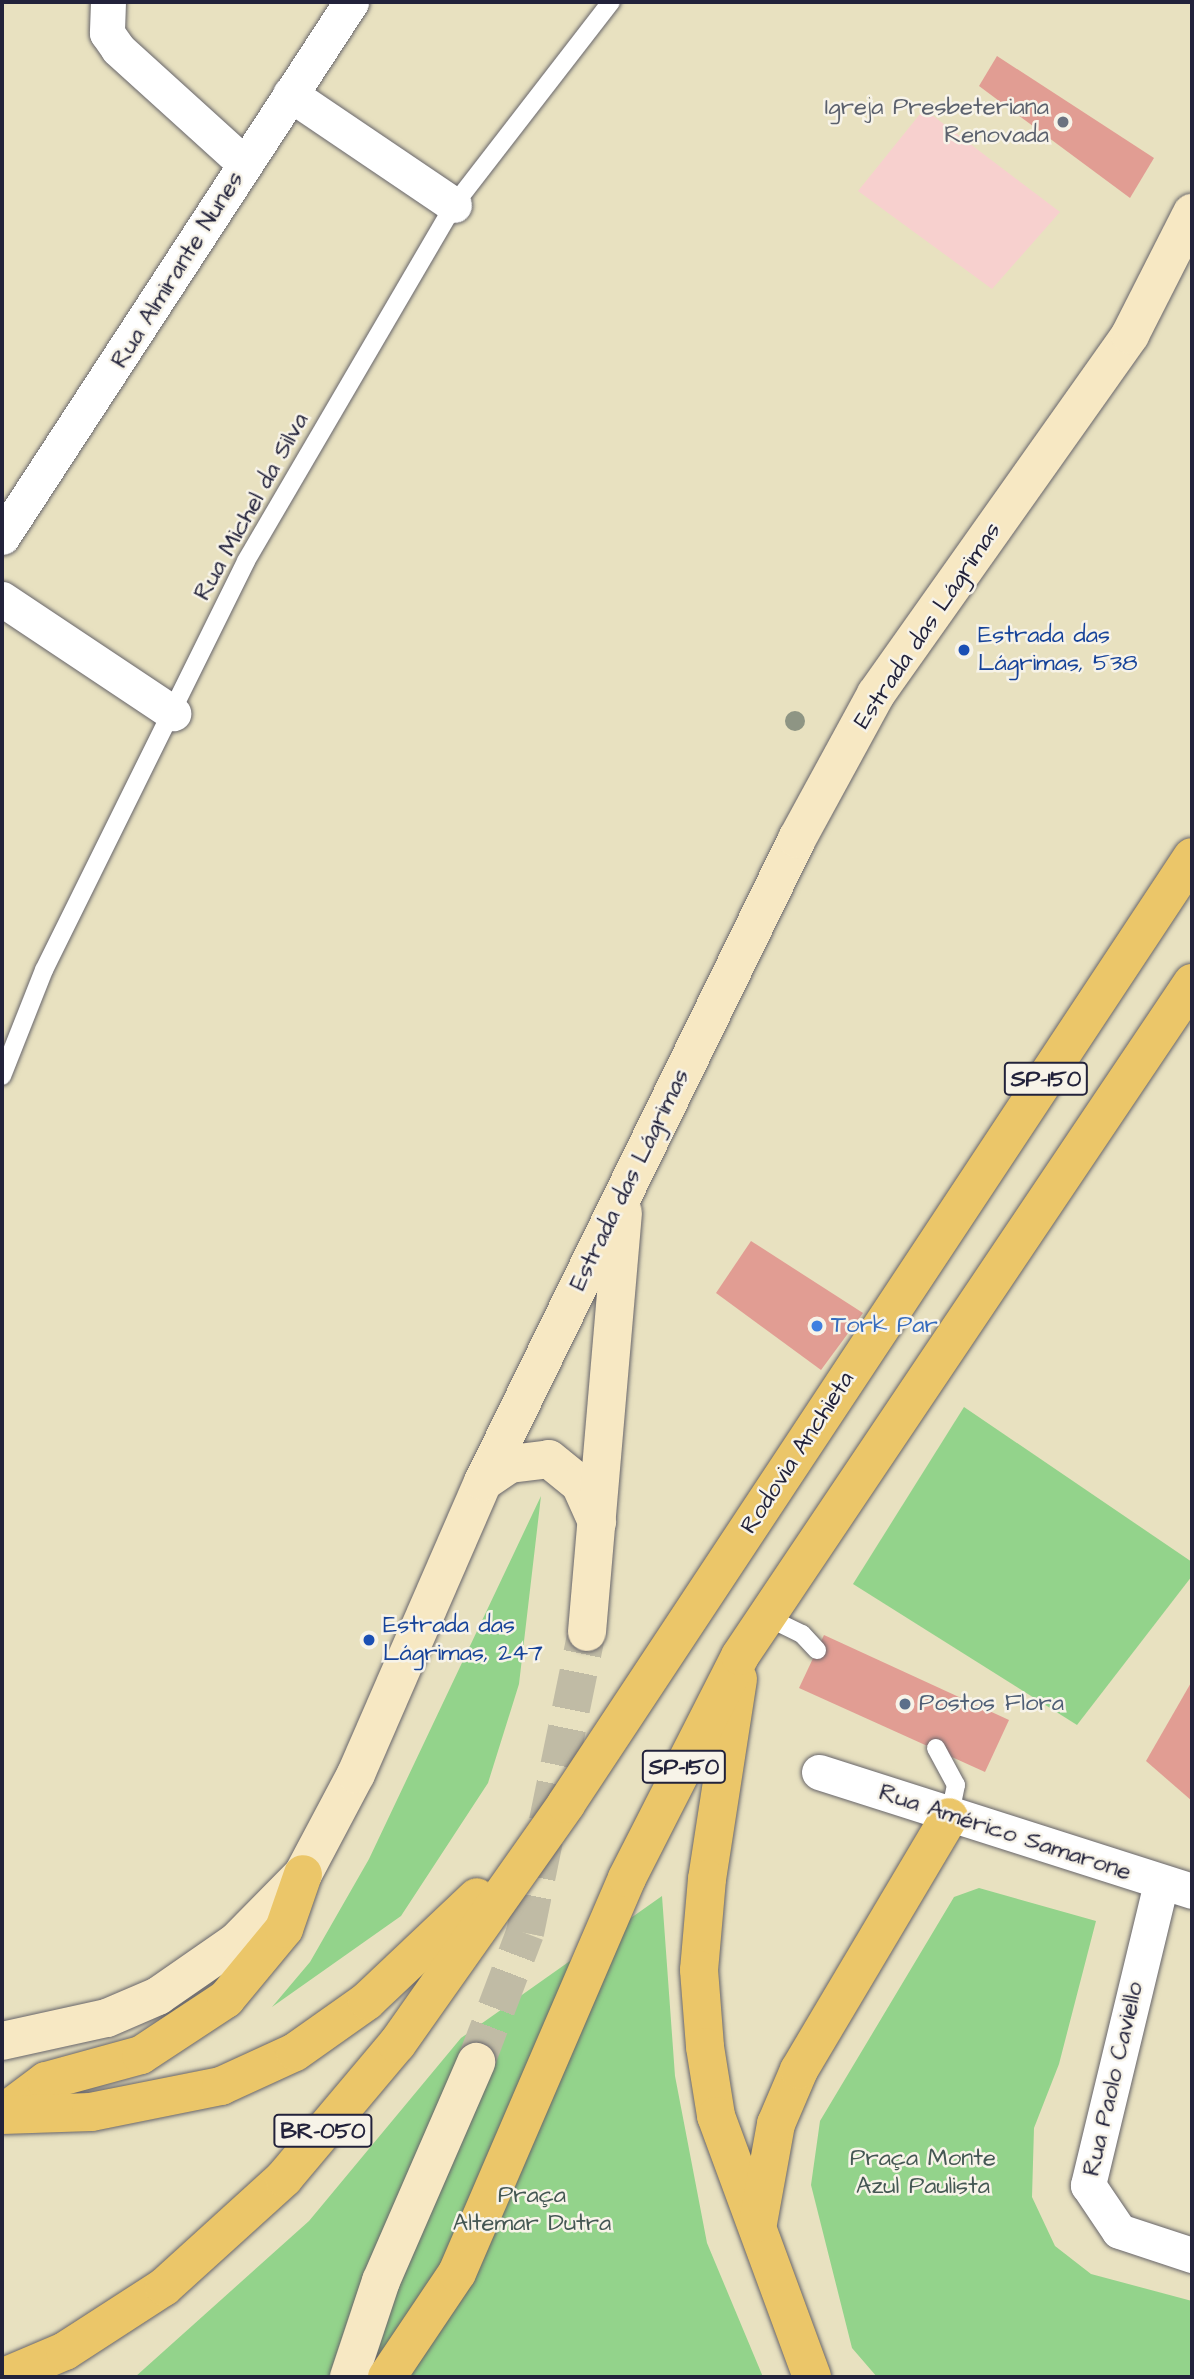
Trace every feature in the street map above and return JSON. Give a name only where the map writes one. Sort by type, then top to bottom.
[{"type":"highway","name":"Rodovia Anchieta","points":[[566,1804],[1192,857]]},
{"type":"highway","name":"SP-150","points":[[387,2377],[457,2273],[627,1878],[740,1656],[1192,983]]},
{"type":"highway","points":[[740,1656],[699,1970],[716,2116],[756,2236],[812,2377]]},
{"type":"highway","points":[[2,2114],[157,2103],[221,2087],[295,2052],[367,2001],[432,1944],[566,1804]]},
{"type":"highway","name":"BR-050","points":[[4,2377],[65,2351],[164,2287],[284,2178],[397,2044],[566,1804]]},
{"type":"highway","points":[[756,2236],[763,2174],[799,2070],[949,1818]]},
{"type":"highway","points":[[2,2114],[46,2081],[141,2055],[226,1999],[284,1929],[303,1874]]},
{"type":"main road","name":"Estrada das Lágrimas","points":[[2,2041],[107,2018],[158,1996],[236,1942],[303,1874],[356,1774],[482,1482],[797,839],[876,694],[1130,335],[1192,213]]},
{"type":"main road","points":[[587,1632],[625,1190]]},
{"type":"main road","points":[[482,1482],[510,1464],[549,1459],[580,1484],[597,1522]]},
{"type":"main road","points":[[349,2377],[380,2281],[476,2062]]},
{"type":"street","points":[[108,2],[107,33],[118,49],[245,164]]},
{"type":"street","name":"Rua Almirante Nunes","points":[[2,537],[351,2]]},
{"type":"street","points":[[290,94],[454,205]]},
{"type":"street","points":[[2,599],[173,713]]},
{"type":"street","name":"Rua Américo Samarone","points":[[819,1772],[949,1818],[1177,1887]]},
{"type":"street","name":"Rua Paolo Caviello","points":[[1177,1887],[1087,2175],[1094,2202],[1119,2231],[1192,2255]]},
{"type":"lane","name":"Rua Michel da Silva","points":[[2,1076],[44,970],[246,561],[454,205],[611,2]]},
{"type":"lane","points":[[767,1617],[803,1634],[817,1650]]},
{"type":"lane","points":[[936,1748],[956,1785],[949,1818]]},
{"type":"shaded area","points":[[924,109],[1060,212],[992,289],[858,191]]},
{"type":"green space","points":[[964,1407],[1192,1562],[1192,1576],[1077,1725],[853,1584]]},
{"type":"green space","points":[[541,1496],[519,1684],[488,1783],[401,1916],[272,2007],[310,1962],[369,1859]]},
{"type":"green space","name":"Praça Monte Azul Paulista","points":[[979,1888],[1096,1921],[1059,2064],[1034,2128],[1032,2197],[1055,2246],[1091,2274],[1192,2301],[1192,2377],[877,2377],[852,2348],[811,2185],[820,2121],[954,1897]]},
{"type":"green space","name":"Praça Altemar Dutra","points":[[662,1896],[675,2076],[707,2243],[763,2377],[135,2377],[309,2221],[461,2038]]},
{"type":"building","name":"Igreja Presbeteriana Renovada","points":[[997,56],[1154,158],[1130,198],[979,86]]},
{"type":"building","points":[[751,1241],[863,1313],[821,1370],[716,1293]]},
{"type":"building","name":"Postos Flora","points":[[824,1635],[1009,1720],[985,1772],[799,1688]]},
{"type":"building","points":[[1192,1681],[1192,1801],[1146,1761]]},
{"type":"tunnel","points":[[476,2062],[525,1933],[587,1632]]},
{"type":"place","name":"Igreja Presbeteriana Renovada","points":[[1063,122]]},
{"type":"place","name":"Estrada das Lágrimas, 538","points":[[964,650]]},
{"type":"place","name":"Tork Par","points":[[817,1326]]},
{"type":"place","name":"Estrada das Lágrimas, 247","points":[[369,1640]]},
{"type":"place","name":"Postos Flora","points":[[905,1704]]}]
